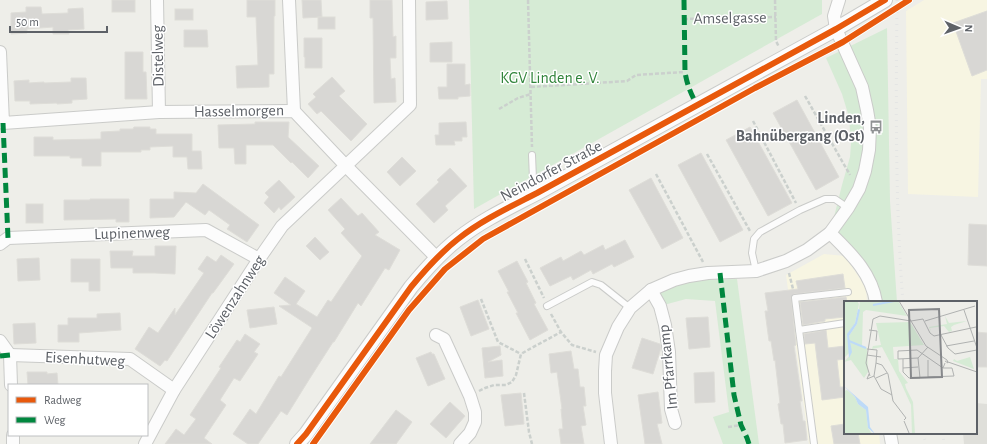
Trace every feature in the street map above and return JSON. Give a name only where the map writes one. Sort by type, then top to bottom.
[{"type":"street","name":"Distelweg","points":[[157,0],[159,112]]},
{"type":"street","points":[[289,0],[294,111]]},
{"type":"street","name":"Löwenzahnweg","points":[[145,444],[174,390],[282,226],[410,106],[409,0]]},
{"type":"street","points":[[611,444],[606,393],[606,354],[618,327],[630,308],[651,290],[674,280],[708,273],[756,271],[786,261],[807,250],[830,233],[848,208],[859,189],[865,171],[869,150],[870,128],[862,87],[836,29],[834,16],[839,0]]},
{"type":"street","name":"Neindorfer Straße","points":[[297,444],[306,434],[423,273],[458,239],[497,214],[836,29],[885,0]]},
{"type":"street","name":"Hasselmorgen","points":[[0,52],[3,123],[159,112],[294,111],[437,258]]},
{"type":"street","name":"Lupinenweg","points":[[0,244],[8,238],[206,230],[260,259]]},
{"type":"street","points":[[830,233],[858,261],[867,276],[876,301]]},
{"type":"street","name":"Im Pfarrkamp","points":[[651,290],[660,306],[665,325],[669,352],[671,409],[675,423]]},
{"type":"street","points":[[436,335],[444,339],[470,396],[475,412],[475,422],[470,433],[460,444]]},
{"type":"street","points":[[0,341],[10,355],[11,384]]},
{"type":"street","name":"Eisenhutweg","points":[[10,355],[130,359],[174,390]]},
{"type":"street","points":[[890,434],[892,444]]},
{"type":"lane","points":[[532,155],[532,179],[537,193]]},
{"type":"lane","points":[[756,271],[752,253],[754,239],[760,232],[800,210],[825,199],[835,199],[848,208]]},
{"type":"lane","points":[[547,306],[592,282],[601,284],[630,308]]},
{"type":"lane","points":[[814,444],[795,298],[848,292]]},
{"type":"lane","points":[[799,330],[844,323]]},
{"type":"path","points":[[528,0],[532,155]]},
{"type":"path","points":[[775,0],[776,41],[785,57]]},
{"type":"path","points":[[531,87],[627,81],[636,74],[685,72]]},
{"type":"path","points":[[499,109],[518,98],[531,94]]},
{"type":"path","points":[[805,96],[859,189]]},
{"type":"path","points":[[754,121],[800,210]]},
{"type":"path","points":[[708,154],[754,239]]},
{"type":"path","points":[[656,174],[708,273]]},
{"type":"path","points":[[450,264],[483,239],[520,218]]},
{"type":"path","points":[[524,259],[561,332],[572,345],[606,354]]},
{"type":"path","points":[[786,261],[795,298]]},
{"type":"path","points":[[481,299],[498,342],[521,354]]},
{"type":"path","points":[[470,396],[494,385],[506,385],[512,382],[516,375],[521,354],[561,332]]},
{"type":"path","points":[[524,393],[532,444]]},
{"type":"path","points":[[728,427],[741,425]]},
{"type":"shaded area","points":[[924,0],[987,0],[987,79],[981,79],[978,197],[908,194],[906,11]]},
{"type":"shaded area","points":[[824,254],[845,256],[866,288],[867,301],[844,301],[844,434],[879,434],[880,444],[809,444],[786,275]]},
{"type":"shaded area","points":[[977,403],[987,404],[987,444],[964,444],[963,434],[977,434]]},
{"type":"green space","name":"KGV Linden e. V.","points":[[469,0],[822,0],[822,14],[474,209]]},
{"type":"green space","points":[[887,28],[890,201],[897,301],[876,301],[874,294],[830,233],[850,157],[851,144],[849,117],[842,94],[826,58]]},
{"type":"green space","points":[[737,279],[759,444],[723,444],[713,417],[729,412],[715,301],[686,299],[660,306],[651,290],[701,280]]},
{"type":"building","points":[[112,0],[135,0],[135,12],[112,12]]},
{"type":"building","points":[[247,0],[275,0],[274,74],[269,74],[269,87],[237,88],[236,66],[258,65],[256,17],[247,17]]},
{"type":"building","points":[[302,0],[321,0],[322,17],[303,18]]},
{"type":"building","points":[[370,0],[392,0],[393,37],[396,36],[396,58],[390,58],[391,79],[395,78],[396,102],[374,103],[373,18],[370,18]]},
{"type":"building","points":[[447,1],[448,19],[426,20],[426,2]]},
{"type":"building","points":[[26,7],[41,7],[42,14],[68,13],[68,9],[83,8],[84,29],[68,30],[69,34],[53,34],[53,27],[27,29],[27,33],[11,34],[11,13],[26,12]]},
{"type":"building","points":[[175,9],[193,9],[193,20],[175,20]]},
{"type":"building","points":[[987,11],[987,70],[972,76],[953,23]]},
{"type":"building","points":[[318,17],[335,17],[335,29],[318,29]]},
{"type":"building","points":[[184,30],[207,30],[208,47],[184,47]]},
{"type":"building","points":[[304,38],[322,38],[322,68],[305,68]]},
{"type":"building","points":[[452,42],[452,62],[430,62],[430,43]]},
{"type":"building","points":[[125,52],[143,52],[143,72],[146,72],[147,99],[125,99]]},
{"type":"building","points":[[447,64],[465,64],[465,85],[470,84],[470,96],[458,97],[458,99],[439,99],[438,87],[447,87]]},
{"type":"building","points":[[332,77],[345,91],[339,96],[367,124],[351,141],[321,111],[317,114],[308,104],[316,97],[313,94]]},
{"type":"building","points":[[71,78],[86,78],[87,99],[72,100],[72,103],[57,104],[30,104],[30,101],[15,101],[14,81],[29,80],[29,83],[71,82]]},
{"type":"building","points":[[797,100],[839,177],[816,190],[773,113]]},
{"type":"building","points":[[255,122],[289,122],[288,137],[319,166],[308,178],[273,145],[246,145],[246,164],[235,164],[234,148],[219,148],[218,125],[255,124]]},
{"type":"building","points":[[466,122],[467,137],[462,137],[462,141],[454,141],[455,145],[436,145],[435,135],[439,135],[439,123]]},
{"type":"building","points":[[134,127],[150,127],[150,129],[156,129],[156,134],[192,134],[192,151],[201,151],[202,169],[188,169],[187,157],[173,157],[173,146],[150,147],[150,150],[141,150],[141,152],[101,152],[101,166],[82,166],[82,158],[70,158],[70,156],[34,156],[34,137],[53,137],[53,140],[101,139],[101,132],[120,131],[120,129],[133,129]]},
{"type":"building","points":[[750,127],[792,203],[768,216],[726,140]]},
{"type":"building","points":[[701,153],[743,230],[720,242],[678,165]]},
{"type":"building","points":[[402,157],[416,171],[400,186],[387,172]]},
{"type":"building","points":[[450,168],[467,186],[445,206],[448,210],[434,223],[416,204],[439,182],[437,180]]},
{"type":"building","points":[[651,178],[683,238],[662,249],[629,190]]},
{"type":"building","points":[[279,180],[295,197],[281,210],[279,207],[274,213],[264,203],[269,197],[265,193]]},
{"type":"building","points":[[203,184],[259,225],[247,242],[227,229],[230,225],[209,210],[205,215],[186,202],[174,217],[150,218],[150,199],[174,199],[174,192],[196,193]]},
{"type":"building","points":[[341,198],[358,216],[362,213],[379,232],[375,235],[400,250],[389,270],[385,268],[361,306],[358,303],[287,415],[281,411],[258,444],[248,444],[233,434],[250,409],[256,414],[279,376],[281,377],[312,328],[279,306],[291,305],[274,293],[285,277],[305,291],[296,304],[317,317],[328,300],[331,302],[362,256],[341,233],[345,229],[328,210]]},
{"type":"building","points":[[129,199],[129,222],[116,222],[116,219],[64,220],[64,200]]},
{"type":"building","points":[[26,204],[43,204],[43,223],[26,223]]},
{"type":"building","points":[[969,224],[987,225],[987,266],[968,265]]},
{"type":"building","points":[[315,237],[329,252],[320,260],[306,246]]},
{"type":"building","points":[[625,240],[634,257],[614,267],[612,264],[593,274],[591,270],[573,280],[571,276],[550,286],[540,268],[561,257],[563,261],[581,251],[584,255],[603,245],[605,250]]},
{"type":"building","points":[[155,246],[176,246],[175,274],[133,273],[133,268],[111,268],[110,251],[133,251],[132,256],[155,256]]},
{"type":"building","points":[[221,255],[234,264],[212,293],[167,361],[165,360],[160,366],[135,349],[149,327],[158,333],[175,308],[175,315],[204,273],[198,269],[207,256],[216,262]]},
{"type":"building","points":[[39,258],[40,280],[18,281],[17,259]]},
{"type":"building","points":[[71,259],[100,259],[100,291],[89,291],[89,282],[71,282]]},
{"type":"building","points":[[517,261],[528,282],[526,283],[536,303],[534,304],[548,330],[530,340],[516,313],[518,313],[498,271]]},
{"type":"building","points":[[843,274],[845,288],[794,294],[791,297],[796,345],[794,346],[802,401],[800,401],[803,421],[805,421],[807,440],[785,443],[783,424],[781,424],[778,404],[780,403],[775,360],[774,361],[771,341],[769,341],[765,311],[768,311],[765,293],[798,289],[796,281]]},
{"type":"building","points":[[846,297],[847,301],[844,301],[844,317],[825,319],[825,321],[803,325],[800,302]]},
{"type":"building","points":[[478,300],[489,329],[471,336],[460,307]]},
{"type":"building","points":[[274,307],[277,324],[250,328],[247,310]]},
{"type":"building","points":[[120,313],[121,330],[79,333],[79,342],[58,342],[58,325],[68,325],[68,318],[97,318],[97,314]]},
{"type":"building","points":[[708,317],[710,347],[689,349],[686,318]]},
{"type":"building","points":[[35,323],[36,343],[14,344],[13,324]]},
{"type":"building","points":[[826,330],[828,348],[844,346],[844,359],[837,360],[840,387],[844,387],[844,397],[822,400],[815,343],[805,344],[804,334]]},
{"type":"building","points":[[977,332],[987,333],[987,367],[977,367]]},
{"type":"building","points":[[245,334],[260,344],[254,352],[258,354],[240,381],[234,378],[220,400],[226,405],[204,438],[212,444],[165,444],[176,429],[184,435],[196,419],[190,415],[221,368],[219,367],[237,340],[240,342]]},
{"type":"building","points":[[642,338],[660,344],[661,348],[653,374],[632,368]]},
{"type":"building","points":[[500,346],[501,355],[488,362],[502,360],[503,376],[485,378],[482,348]]},
{"type":"building","points":[[571,351],[574,369],[578,369],[580,387],[584,387],[586,406],[583,406],[586,425],[581,426],[584,444],[561,444],[559,429],[563,429],[562,409],[557,372],[551,373],[549,354]]},
{"type":"building","points":[[431,352],[434,354],[445,379],[428,386],[416,358]]},
{"type":"building","points":[[27,372],[47,372],[47,374],[57,373],[58,384],[28,384]]},
{"type":"building","points":[[714,372],[715,402],[695,403],[694,373]]},
{"type":"building","points":[[658,392],[662,423],[657,424],[662,444],[645,444],[638,395]]},
{"type":"building","points":[[521,393],[524,424],[505,426],[501,395]]},
{"type":"building","points":[[450,402],[465,416],[446,438],[430,424]]},
{"type":"building","points":[[396,410],[412,422],[396,444],[370,444]]},
{"type":"building","points":[[844,424],[844,434],[858,434],[860,444],[834,444],[831,426]]},
{"type":"railway","points":[[897,0],[897,189],[903,301]]},
{"type":"railway","points":[[923,434],[926,444]]},
{"type":"railway","points":[[943,434],[944,444]]},
{"type":"marked path","points":[[684,0],[685,72],[697,105]]},
{"type":"marked path","points":[[3,123],[8,238]]},
{"type":"marked path","points":[[720,273],[734,395],[741,425],[749,444]]},
{"type":"marked path","points":[[0,356],[10,355]]},
{"type":"cycle path","points":[[297,444],[306,434],[411,287],[433,262],[458,239],[496,214],[836,29],[885,0]]},
{"type":"cycle path","points":[[313,444],[409,310],[445,269],[483,239],[755,88],[843,42],[909,0]]},
{"type":"place","name":"Linden, Bahnübergang (Ost)","points":[[876,127]]}]
